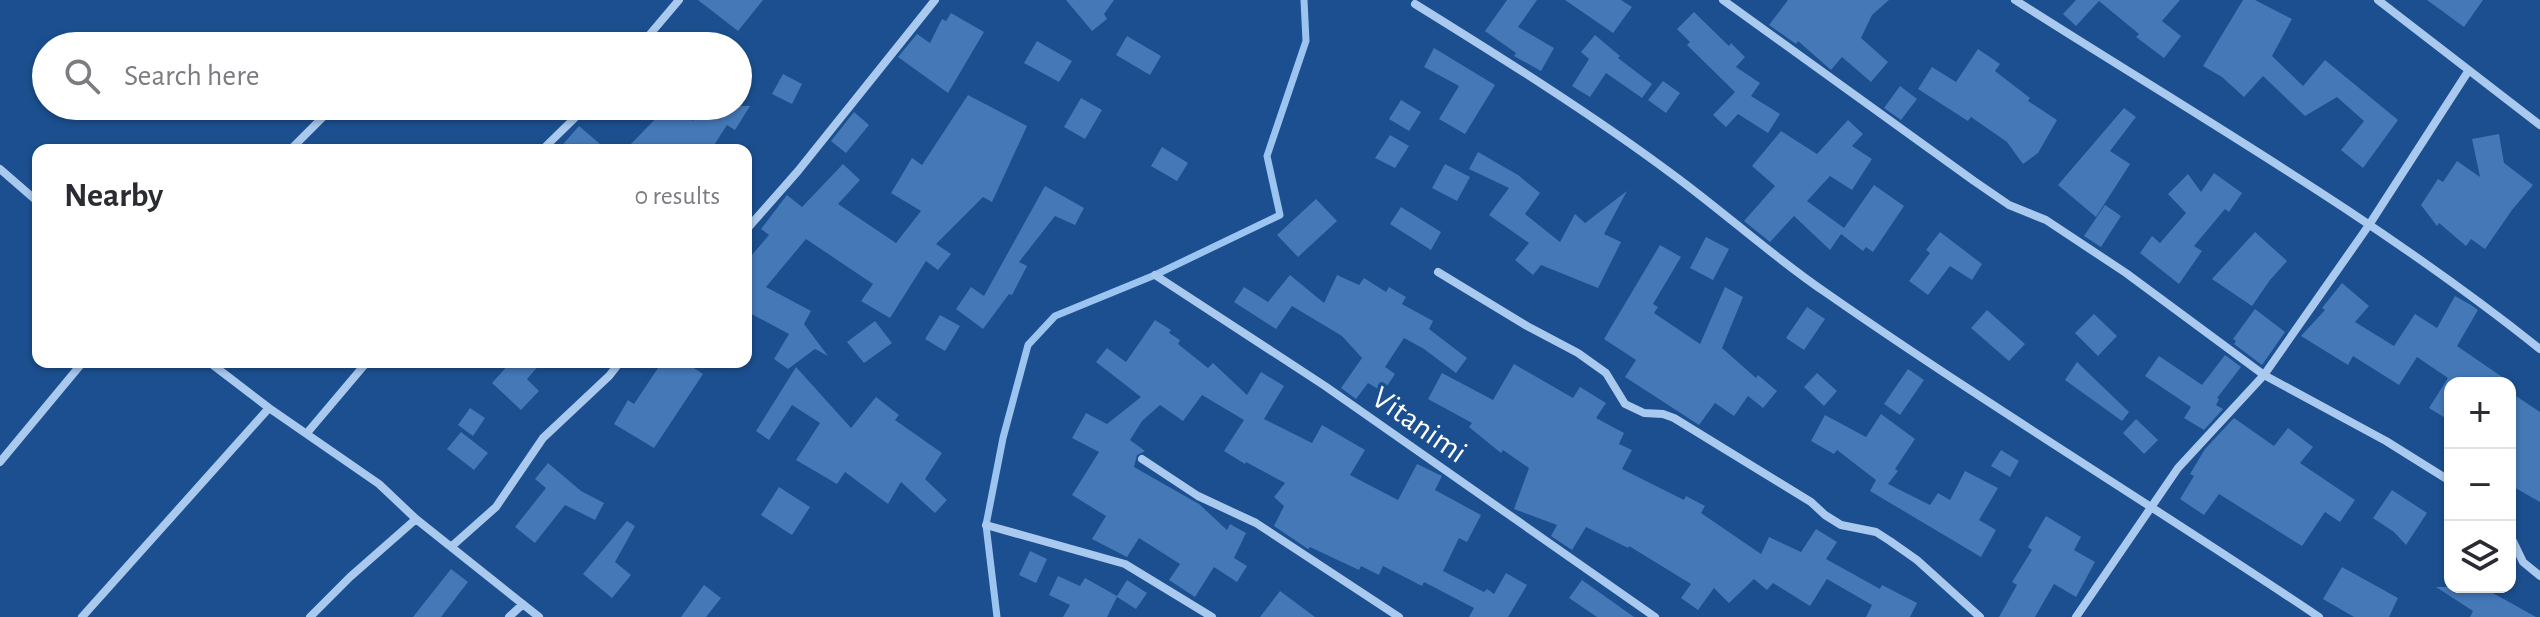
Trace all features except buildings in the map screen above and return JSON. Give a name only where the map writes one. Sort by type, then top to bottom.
[{"type":"street","points":[[652,32],[679,0]]},
{"type":"street","points":[[752,223],[798,171],[935,0]]},
{"type":"street","points":[[1723,0],[1974,181],[2009,205],[2046,220],[2126,273],[2264,375],[2386,441],[2444,477]]},
{"type":"street","points":[[2015,0],[2292,172],[2472,295],[2540,349]]},
{"type":"street","points":[[2378,0],[2540,125]]},
{"type":"street","points":[[1415,4],[1524,72],[1671,173],[1805,279],[1938,371],[2079,463],[2152,506],[2319,617]]},
{"type":"street","points":[[2076,617],[2178,468],[2264,375],[2369,225],[2469,70]]},
{"type":"street","points":[[296,144],[320,120]]},
{"type":"street","points":[[548,144],[573,120]]},
{"type":"street","points":[[0,169],[32,197]]},
{"type":"street","points":[[1438,272],[1578,353],[1606,373],[1625,404],[1644,413],[1674,418],[1811,502],[1841,525],[1876,532],[1917,560],[1980,617]]},
{"type":"street","name":"Vitanimi","points":[[1155,275],[1325,386],[1655,617]]},
{"type":"street","points":[[0,462],[78,368]]},
{"type":"street","points":[[217,368],[379,484],[416,519],[539,617]]},
{"type":"street","points":[[307,433],[362,368]]},
{"type":"street","points":[[452,546],[496,507],[543,438],[615,368]]},
{"type":"street","points":[[82,617],[269,408]]},
{"type":"street","points":[[1142,459],[1198,496],[1256,523],[1399,617]]},
{"type":"street","points":[[310,617],[416,519]]},
{"type":"street","points":[[986,525],[1125,564],[1212,617]]},
{"type":"street","points":[[2516,547],[2523,562],[2540,576]]},
{"type":"street","points":[[509,617],[523,604]]},
{"type":"waterway","points":[[997,617],[986,525],[1003,438],[1028,345],[1055,316],[1155,275],[1280,215],[1267,156],[1306,41],[1304,0]]}]
